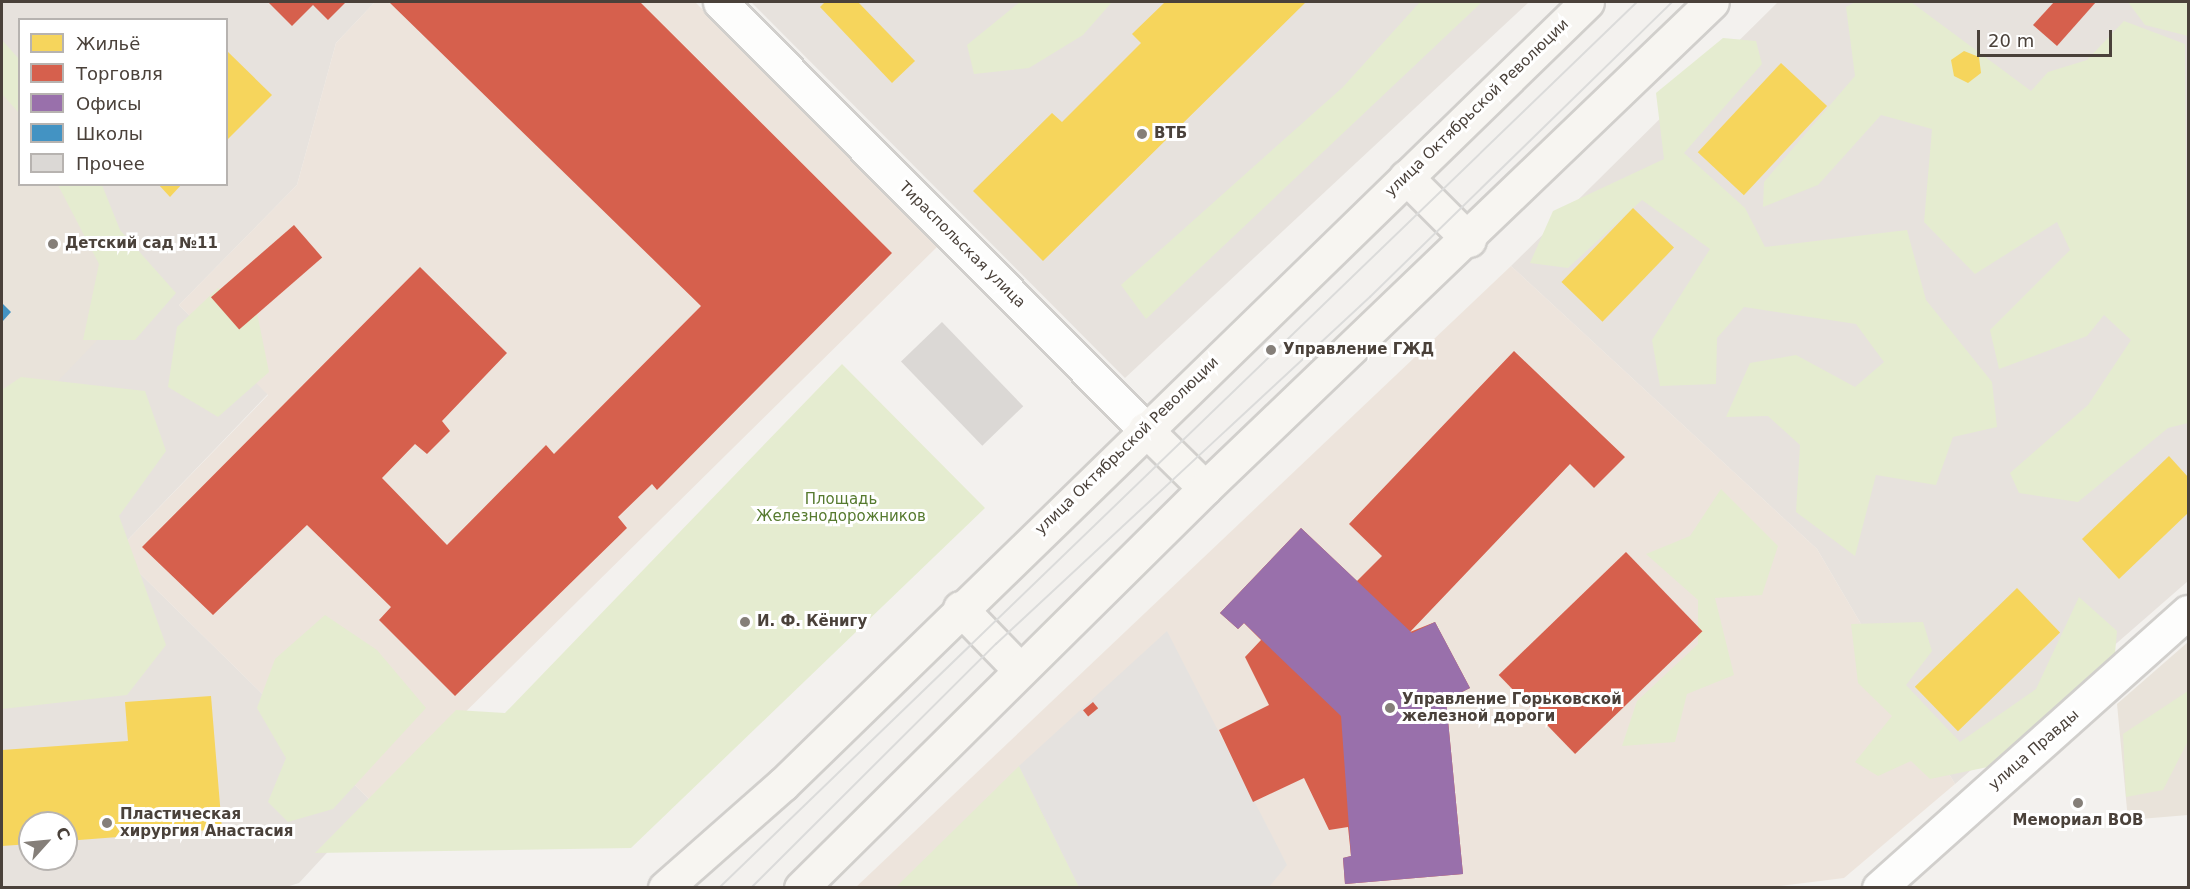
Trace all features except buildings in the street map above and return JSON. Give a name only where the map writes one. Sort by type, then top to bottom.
[{"type":"main road","name":"улица Октябрьской Революции","points":[[665,888],[782,785],[960,608],[1587,2]]},
{"type":"main road","points":[[801,888],[1205,488],[1469,240],[1712,2]]},
{"type":"main road","points":[[1406,177],[1469,240]]},
{"type":"main road","name":"Тираспольская улица","points":[[1145,429],[1205,488]]},
{"type":"main road","points":[[960,608],[1020,670]]},
{"type":"street","name":"Тираспольская улица","points":[[720,2],[1145,429]]},
{"type":"street","name":"улица Правды","points":[[1879,888],[2188,612]]},
{"type":"shaded area","points":[[2,2],[375,2],[336,43],[297,185],[179,305],[268,394],[117,551],[373,803],[299,883],[286,887],[2,888]]},
{"type":"shaded area","points":[[375,2],[695,2],[939,245],[373,803],[117,551],[268,395],[179,305],[297,185],[336,43]]},
{"type":"shaded area","points":[[751,2],[1529,2],[1125,378]]},
{"type":"shaded area","points":[[1778,2],[2188,2],[2188,581],[1955,784],[1817,549],[1511,266]]},
{"type":"shaded area","name":"Детский сад №11","points":[[2,58],[18,75],[18,186],[76,186],[132,304],[2,439]]},
{"type":"shaded area","points":[[1511,266],[1817,549],[1955,784],[1844,878],[1772,887],[855,888]]},
{"type":"shaded area","points":[[1167,631],[1287,865],[1269,887],[1079,887],[1019,766]]},
{"type":"shaded area","points":[[2188,642],[2188,815],[2128,820],[2117,704]]},
{"type":"green space","points":[[1020,2],[1112,2],[1083,35],[1029,68],[974,74],[967,45]]},
{"type":"green space","points":[[1420,2],[1482,2],[1146,319],[1121,285],[1343,87]]},
{"type":"green space","points":[[1855,2],[1911,2],[2031,91],[2048,72],[2087,60],[2124,21],[2185,44],[2188,423],[2168,428],[2078,502],[2019,493],[2010,473],[2088,405],[2131,340],[2104,315],[2087,336],[1999,369],[1990,330],[2070,250],[2057,222],[1975,274],[1924,222],[1932,129],[1881,115],[1818,185],[1763,207],[1764,182],[1855,76],[1846,7]]},
{"type":"green space","points":[[2128,2],[2188,2],[2188,36],[2145,25]]},
{"type":"green space","points":[[1723,38],[1756,41],[1762,64],[1684,153],[1745,208],[1765,247],[1907,230],[1926,300],[1992,382],[1997,427],[1953,437],[1936,485],[1876,475],[1855,556],[1796,512],[1800,445],[1768,416],[1726,417],[1750,363],[1796,355],[1855,387],[1884,362],[1856,324],[1744,307],[1717,338],[1716,384],[1660,386],[1652,340],[1710,249],[1642,200],[1568,268],[1530,263],[1553,211],[1664,159],[1656,93]]},
{"type":"green space","points":[[2,40],[18,58],[18,112],[2,94]]},
{"type":"green space","points":[[59,186],[102,186],[120,230],[176,293],[135,340],[83,340],[99,264]]},
{"type":"green space","points":[[218,288],[257,313],[269,372],[218,417],[168,387],[177,327]]},
{"type":"green space","name":"Площадь Железнодорожников","points":[[842,364],[985,508],[631,848],[315,853],[456,710],[505,713]]},
{"type":"green space","points":[[21,377],[145,391],[166,451],[119,516],[166,645],[127,695],[2,709],[2,390]]},
{"type":"green space","points":[[1721,489],[1778,546],[1762,595],[1715,598],[1734,675],[1687,694],[1675,742],[1622,746],[1637,701],[1698,644],[1698,600],[1646,554],[1690,536]]},
{"type":"green space","points":[[2079,597],[2117,631],[2114,665],[2007,763],[1930,779],[1911,761],[1878,776],[1855,762],[1892,716],[1858,683],[1851,624],[1923,622],[1932,651],[1906,685],[1960,742],[2036,689]]},
{"type":"green space","points":[[325,615],[377,650],[426,708],[333,809],[288,822],[268,802],[286,758],[257,708],[275,659]]},
{"type":"green space","points":[[2188,691],[2188,741],[2163,790],[2126,797],[2123,734]]},
{"type":"green space","points":[[1019,766],[1079,887],[895,888]]},
{"type":"tram line","points":[[719,888],[1637,2]]},
{"type":"tram line","points":[[751,888],[996,644],[1370,297],[1672,2]]},
{"type":"place","name":"ВТБ","points":[[1142,134]]},
{"type":"place","name":"Детский сад №11","points":[[53,244]]},
{"type":"place","name":"Управление ГЖД","points":[[1271,350]]},
{"type":"place","name":"И. Ф. Кёнигу","points":[[745,622]]},
{"type":"place","name":"Управление Горьковской железной дороги","points":[[1390,708]]},
{"type":"place","name":"Мемориал ВОВ","points":[[2078,803]]},
{"type":"place","name":"Пластическая хирургия Анастасия","points":[[107,823]]}]
